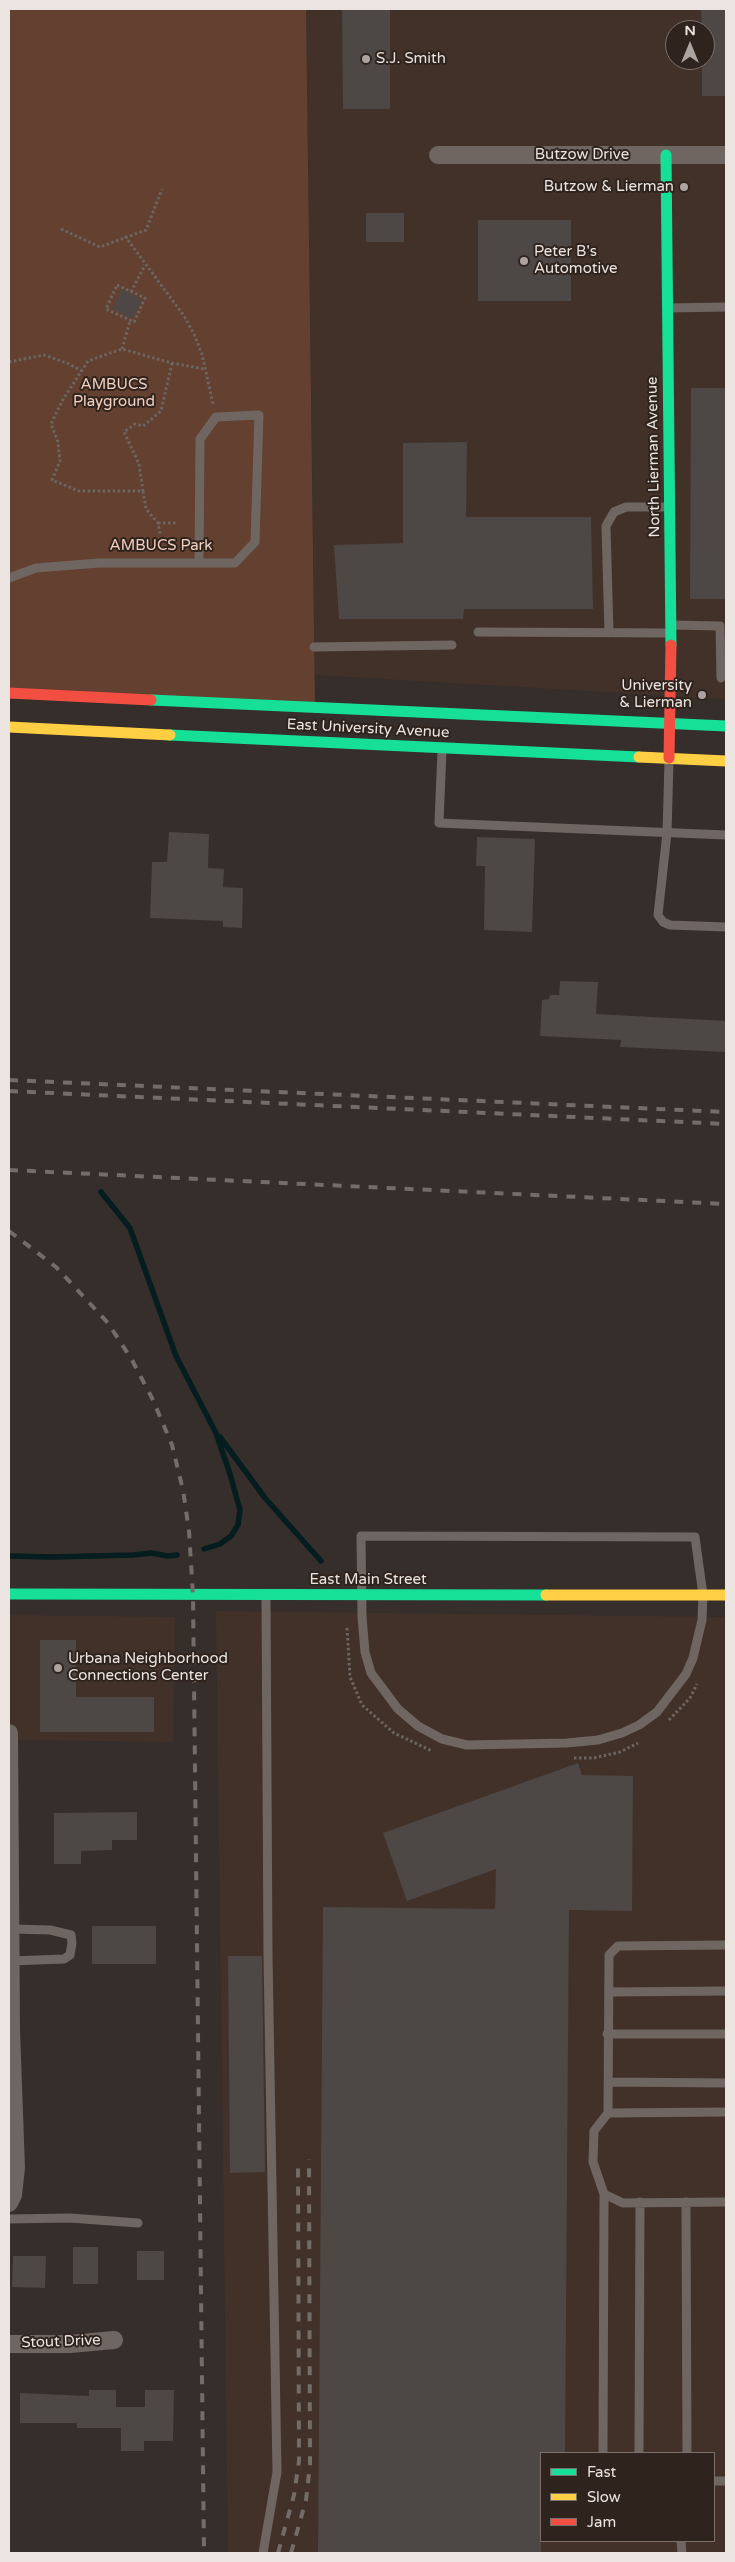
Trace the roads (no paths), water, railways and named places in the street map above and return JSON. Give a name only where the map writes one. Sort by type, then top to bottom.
[{"type":"main road","name":"North Lierman Avenue","points":[[666,155],[671,629],[669,758]]},
{"type":"main road","name":"East University Avenue","points":[[9,693],[726,726]]},
{"type":"main road","name":"East University Avenue","points":[[9,727],[726,761]]},
{"type":"main road","name":"East Main Street","points":[[9,1594],[726,1595]]},
{"type":"street","name":"Butzow Drive","points":[[438,155],[726,155]]},
{"type":"street","points":[[9,1733],[11,1961],[16,2168],[13,2195],[9,2203]]},
{"type":"street","name":"Stout Drive","points":[[9,2344],[70,2344],[114,2340]]},
{"type":"lane","points":[[667,308],[726,307]]},
{"type":"lane","points":[[9,578],[36,568],[99,563],[235,562],[255,542],[259,416],[216,417],[200,439],[199,562]]},
{"type":"lane","points":[[609,633],[606,526],[614,512],[626,507],[669,506]]},
{"type":"lane","points":[[478,632],[609,633],[720,626],[721,678]]},
{"type":"lane","points":[[314,647],[452,645]]},
{"type":"lane","points":[[442,748],[439,823],[726,835]]},
{"type":"lane","points":[[669,758],[667,833],[658,915],[663,922],[670,925],[726,927]]},
{"type":"lane","points":[[361,1536],[391,1536],[695,1537],[703,1595],[702,1620],[698,1642],[686,1674],[657,1712],[639,1725],[598,1740],[567,1743],[466,1745],[442,1739],[418,1726],[398,1709],[371,1673],[365,1652],[361,1595],[361,1536]]},
{"type":"lane","points":[[263,2553],[277,2472],[268,1939],[266,1595]]},
{"type":"lane","points":[[11,1929],[50,1930],[71,1935],[72,1943],[70,1955],[64,1959],[11,1961]]},
{"type":"lane","points":[[603,2452],[604,2194],[593,2162],[594,2130],[608,2112],[609,1955],[618,1946],[726,1945]]},
{"type":"lane","points":[[608,1992],[726,1991]]},
{"type":"lane","points":[[607,2034],[726,2034]]},
{"type":"lane","points":[[608,2082],[726,2083]]},
{"type":"lane","points":[[608,2112],[726,2112]]},
{"type":"lane","points":[[604,2194],[623,2203],[726,2202]]},
{"type":"lane","points":[[639,2452],[640,2202]]},
{"type":"lane","points":[[686,2202],[687,2452]]},
{"type":"lane","points":[[9,2219],[70,2218],[138,2224]]},
{"type":"waterway","points":[[101,1192],[130,1228],[176,1356],[216,1433],[230,1474],[240,1510],[238,1525],[231,1536],[220,1544],[204,1549]]},
{"type":"waterway","points":[[220,1437],[265,1498],[321,1561]]},
{"type":"waterway","points":[[9,1556],[51,1557],[151,1553],[168,1556],[177,1555]]},
{"type":"railway","points":[[9,1080],[726,1112]]},
{"type":"railway","points":[[9,1091],[726,1124]]},
{"type":"railway","points":[[9,1170],[726,1204]]},
{"type":"railway","points":[[9,1231],[56,1267],[108,1323],[132,1360],[153,1400],[172,1445],[183,1490],[189,1531],[193,1595],[204,2553]]},
{"type":"railway","points":[[291,2553],[306,2500],[310,2465],[309,2159]]},
{"type":"railway","points":[[278,2553],[294,2495],[299,2461],[298,2160]]},
{"type":"place","name":"S.J. Smith","points":[[366,59]]},
{"type":"place","name":"Butzow & Lierman","points":[[684,187]]},
{"type":"place","name":"Peter B's Automotive","points":[[524,261]]},
{"type":"place","name":"University & Lierman","points":[[702,695]]},
{"type":"place","name":"Urbana Neighborhood Connections Center","points":[[58,1668]]},
{"type":"park label","name":"AMBUCS Playground","points":[[114,394]]},
{"type":"park label","name":"AMBUCS Park","points":[[161,546]]}]
